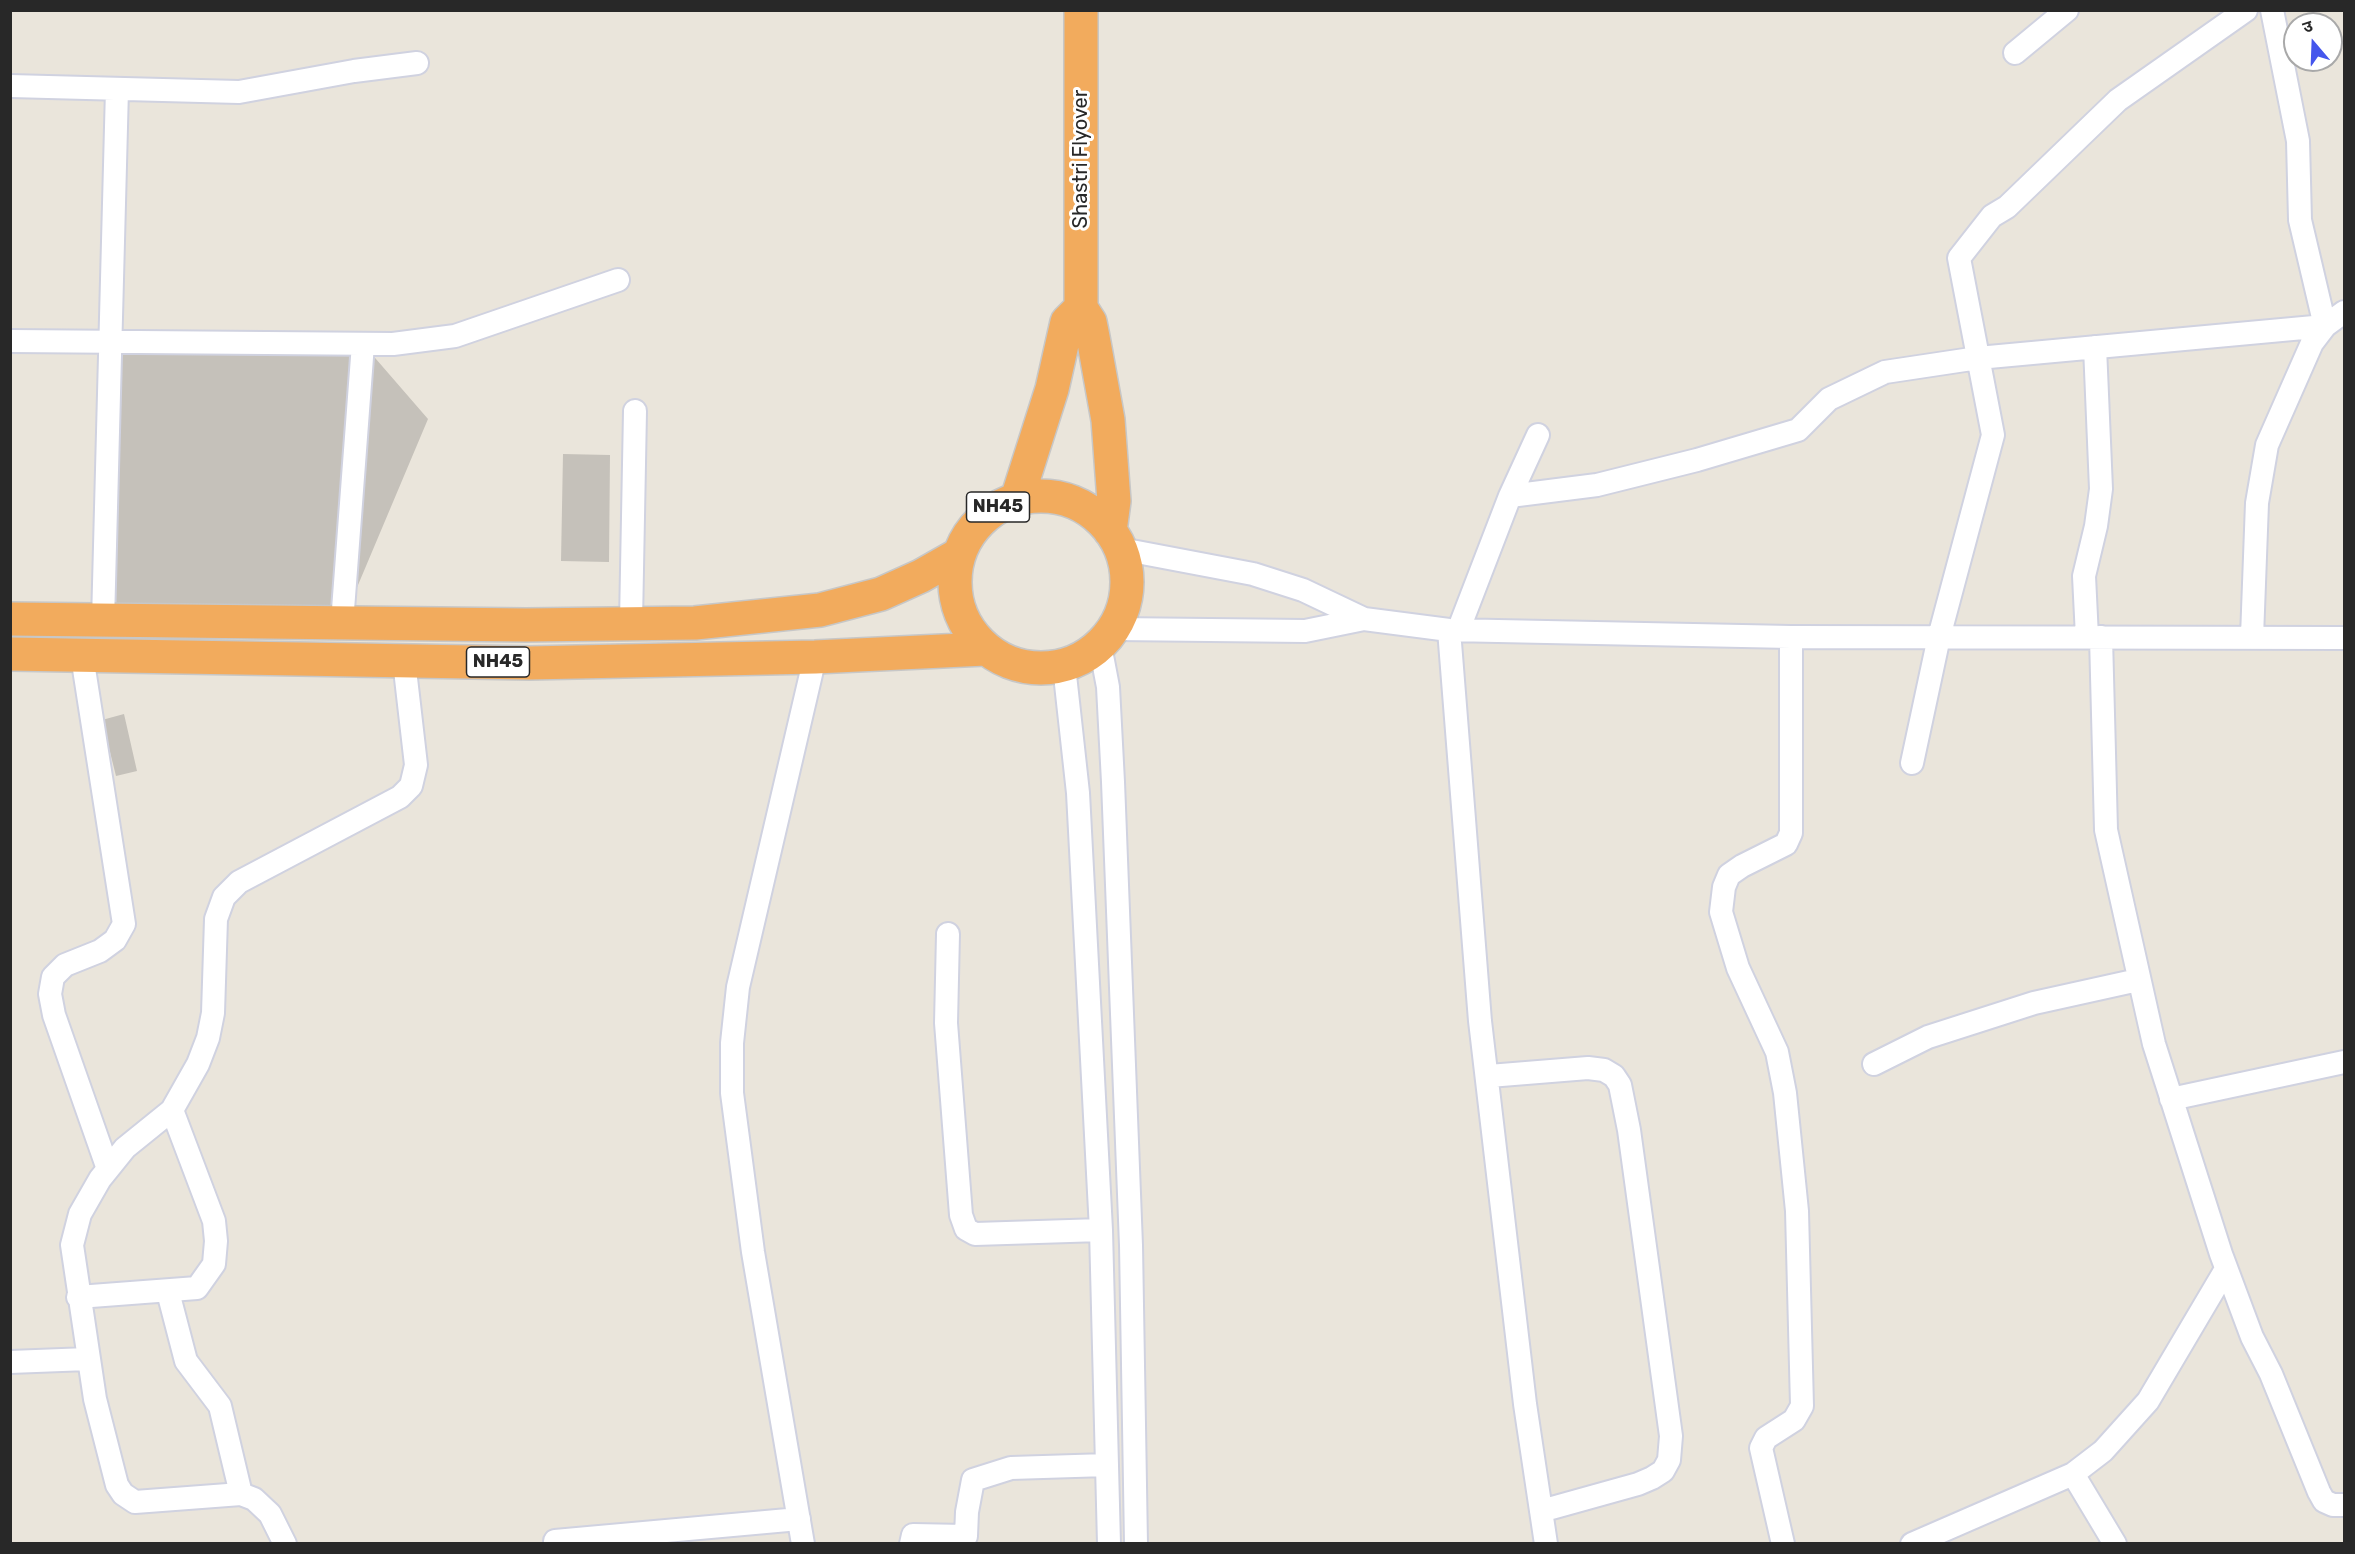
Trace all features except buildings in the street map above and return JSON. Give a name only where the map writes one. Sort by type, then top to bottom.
[{"type":"highway","name":"Shastri Flyover","points":[[1081,10],[1081,308]]},
{"type":"highway","name":"NH45","points":[[1017,499],[1052,389],[1068,322],[1081,308]]},
{"type":"highway","points":[[1081,308],[1090,322],[1108,420],[1116,540],[1126,569],[1127,590],[1123,610],[1107,637]]},
{"type":"highway","name":"NH45","points":[[1107,637],[1084,657],[1064,666],[1044,669],[1023,667],[1003,660],[985,649],[971,634],[960,616],[955,596],[954,575],[958,555],[967,536],[981,520],[998,507],[1017,499],[1038,496],[1058,498],[1078,504],[1096,516],[1116,540]]},
{"type":"highway","name":"NH45","points":[[10,619],[104,622],[694,624],[820,610],[881,594],[921,576],[958,555]]},
{"type":"highway","name":"NH45","points":[[10,654],[529,663],[815,657],[985,649]]},
{"type":"street","points":[[2015,53],[2067,10]]},
{"type":"street","points":[[1912,763],[1939,637],[1993,435],[1959,258],[1992,216],[2007,207],[2118,100],[2246,10]]},
{"type":"street","points":[[2272,10],[2298,141],[2300,220],[2325,326]]},
{"type":"street","points":[[10,86],[239,92],[354,71],[417,63]]},
{"type":"street","points":[[104,622],[109,342],[117,89]]},
{"type":"street","points":[[10,341],[393,345],[455,336],[618,280]]},
{"type":"street","points":[[2252,638],[2258,503],[2267,445],[2312,343],[2325,326],[2344,312]]},
{"type":"street","points":[[1510,496],[1575,489],[1708,457],[1798,430],[1829,399],[1885,372],[1978,358],[2325,326]]},
{"type":"street","points":[[342,623],[363,344]]},
{"type":"street","points":[[2095,347],[2101,489],[2096,526],[2084,576],[2094,637],[2106,830],[2138,980],[2171,1099],[2226,1269],[2319,1492],[2324,1501],[2333,1505],[2344,1505]]},
{"type":"street","points":[[631,622],[635,411]]},
{"type":"street","points":[[1538,435],[1454,630],[1480,1021],[1489,1076],[1498,1186],[1546,1544]]},
{"type":"street","points":[[1116,540],[1253,574],[1303,590],[1364,620]]},
{"type":"street","points":[[1136,1544],[1131,1245],[1107,637],[1305,631],[1364,620],[1454,630],[1791,637],[2252,638],[2343,643]]},
{"type":"street","points":[[1783,1544],[1761,1448],[1766,1438],[1794,1420],[1802,1406],[1797,1211],[1785,1093],[1777,1052],[1738,969],[1721,912],[1724,887],[1729,875],[1786,844],[1791,833],[1791,637]]},
{"type":"street","points":[[82,656],[124,924],[115,940],[100,951],[65,965],[52,977],[50,994],[54,1015],[108,1169]]},
{"type":"street","points":[[803,1544],[753,1252],[732,1093],[732,1043],[738,987],[815,657]]},
{"type":"street","points":[[285,1544],[270,1514],[254,1499],[241,1494],[135,1502],[123,1494],[117,1485],[94,1399],[72,1245],[80,1214],[108,1169],[125,1148],[172,1110],[198,1064],[208,1038],[213,1013],[216,919],[224,897],[239,882],[400,797],[411,786],[416,765],[404,661]]},
{"type":"street","points":[[1064,666],[1078,793],[1101,1230],[1109,1544]]},
{"type":"street","points":[[948,934],[946,1023],[961,1215],[966,1229],[975,1234],[1101,1230]]},
{"type":"street","points":[[1874,1064],[1928,1037],[2034,1004],[2138,980]]},
{"type":"street","points":[[2171,1099],[2344,1062]]},
{"type":"street","points":[[1489,1076],[1588,1068],[1604,1070],[1614,1076],[1620,1085],[1629,1130],[1671,1436],[1669,1460],[1663,1471],[1652,1478],[1541,1511]]},
{"type":"street","points":[[78,1297],[168,1292],[197,1288],[205,1281],[214,1264],[216,1242],[214,1221],[172,1110]]},
{"type":"street","points":[[1912,1544],[2073,1474],[2103,1451],[2148,1401],[2226,1269]]},
{"type":"street","points":[[168,1292],[186,1361],[220,1406],[241,1494]]},
{"type":"street","points":[[10,1362],[88,1359]]},
{"type":"street","points":[[911,1544],[913,1535],[966,1536],[967,1512],[973,1480],[1011,1468],[1107,1465]]},
{"type":"street","points":[[2073,1474],[2115,1544]]},
{"type":"street","points":[[555,1541],[799,1519]]}]
